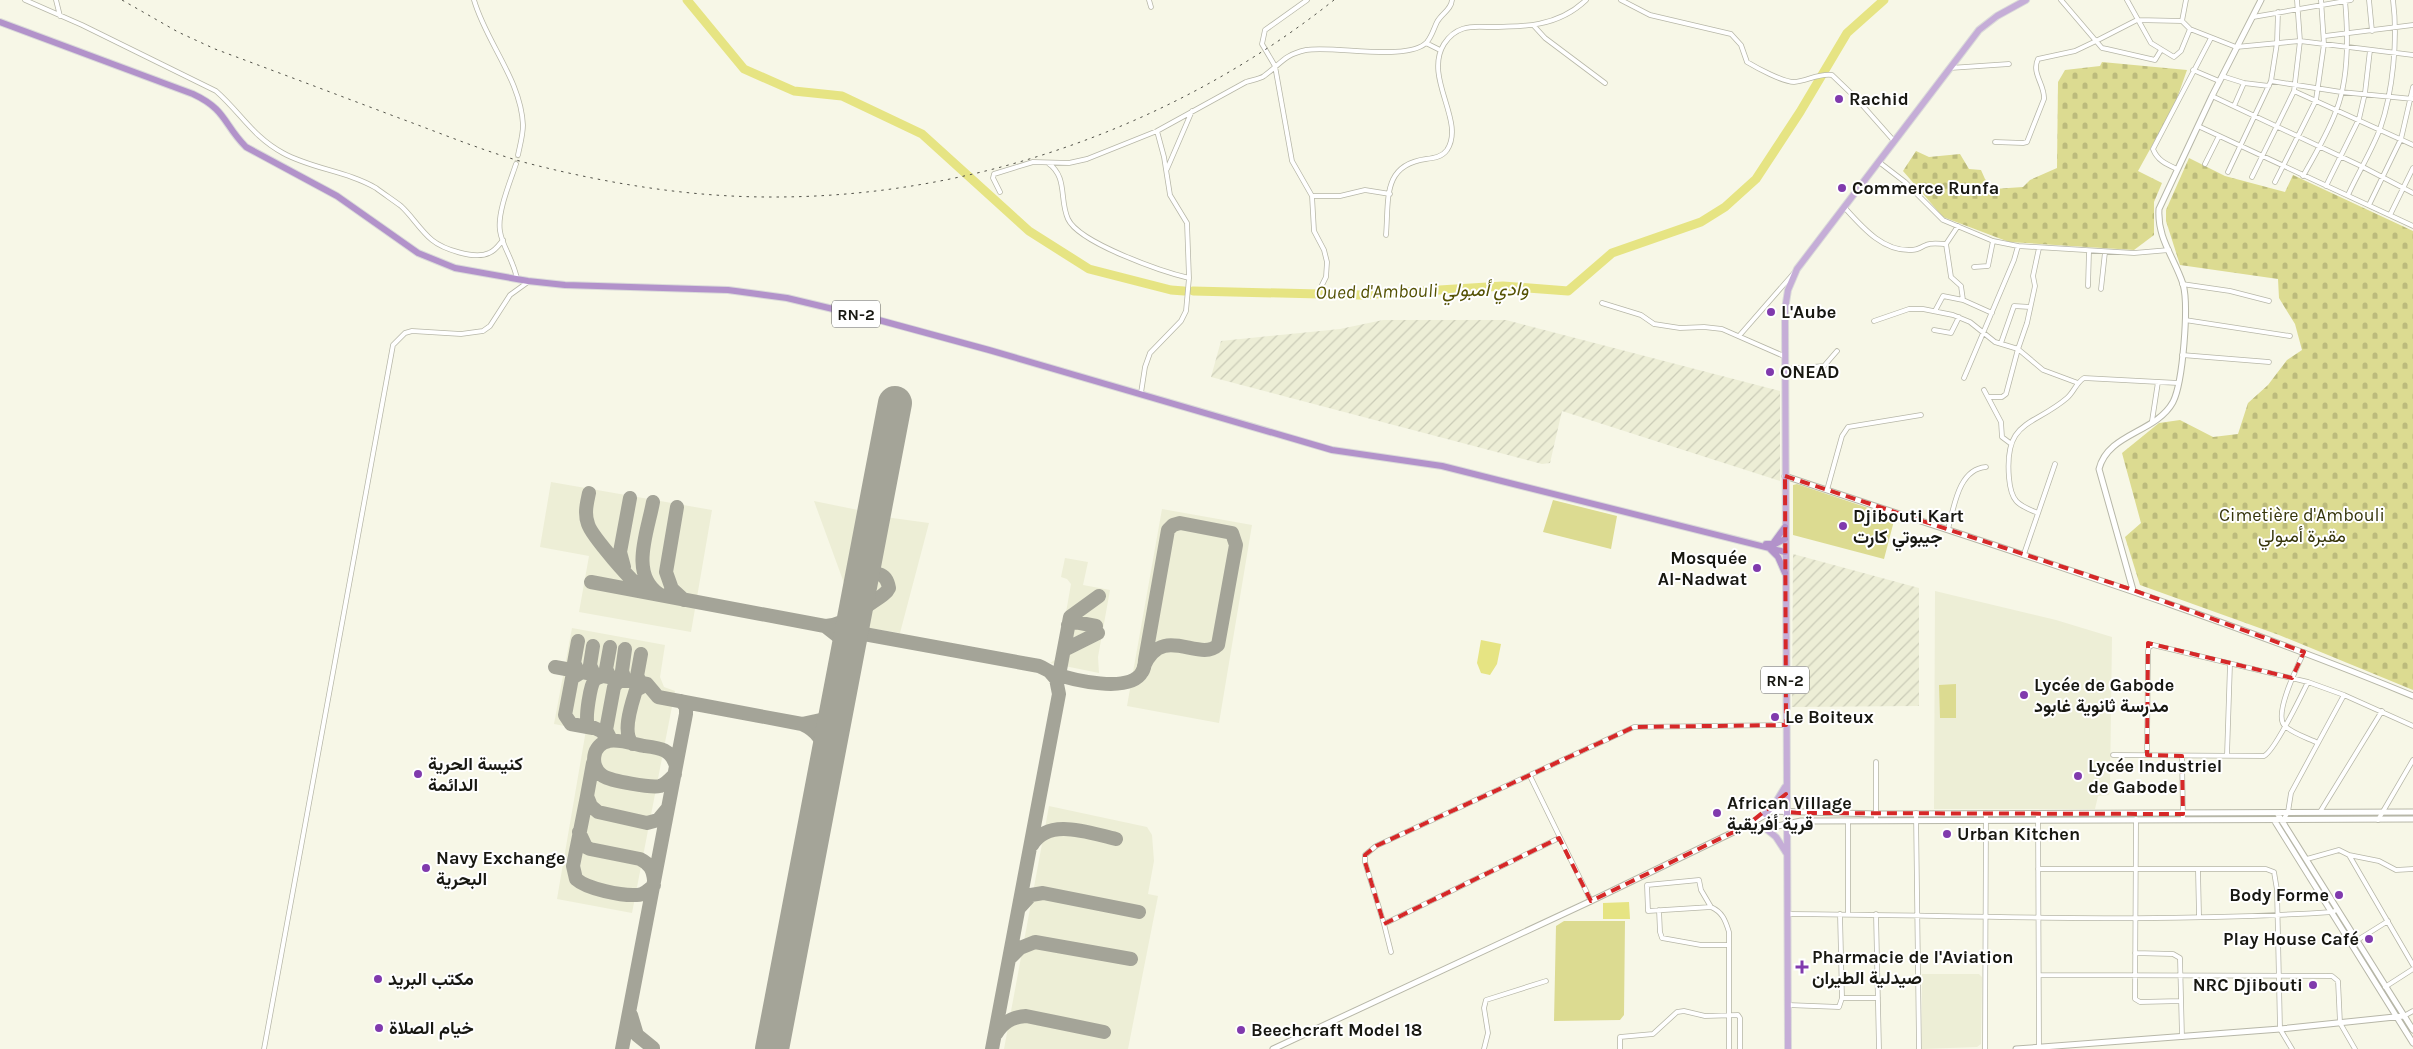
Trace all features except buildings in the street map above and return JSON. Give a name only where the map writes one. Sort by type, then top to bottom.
[{"type":"highway","name":"RN-2","points":[[0,22],[193,94],[218,109],[238,139],[246,147],[337,196],[418,253],[455,268],[528,281],[593,288],[728,290],[787,298],[875,319],[1141,393],[1332,450],[1442,466],[1785,552]]},
{"type":"highway","points":[[1767,546],[1775,540],[1785,527]]},
{"type":"highway","points":[[1767,546],[1785,539]]},
{"type":"highway","points":[[1767,546],[1778,556],[1785,573]]},
{"type":"main road","points":[[1785,552],[1786,298],[1797,269],[1948,68],[1979,30],[1997,16],[2026,0]]},
{"type":"main road","name":"RN-2","points":[[1785,552],[1788,1049]]},
{"type":"main road","points":[[1765,814],[1774,805],[1786,786]]},
{"type":"main road","points":[[1765,828],[1776,837],[1787,855]]},
{"type":"street","points":[[25,0],[216,91],[228,102],[248,128],[263,141],[302,163],[355,178],[375,188],[401,206],[431,239],[441,246],[452,251],[484,255],[490,253],[503,240]]},
{"type":"street","points":[[56,0],[60,16]]},
{"type":"street","points":[[474,0],[478,16],[516,92],[523,124],[518,155]]},
{"type":"street","points":[[1149,0],[1151,7]]},
{"type":"street","points":[[1307,0],[1265,30],[1262,44],[1275,66],[1288,148],[1296,170],[1312,196],[1314,231],[1324,250],[1327,262],[1326,277],[1322,285]]},
{"type":"street","points":[[1000,192],[993,178],[994,174],[1033,162],[1069,163],[1087,159],[1157,131],[1246,82],[1264,76],[1285,57],[1306,50],[1403,51],[1426,43],[1437,22],[1450,8],[1452,0]]},
{"type":"street","points":[[1386,236],[1390,194],[1396,172],[1402,166],[1412,161],[1441,156],[1450,143],[1447,106],[1438,82],[1440,50],[1448,38],[1461,28],[1534,26],[1568,14],[1586,0]]},
{"type":"street","points":[[1621,0],[1650,15],[1734,36],[1741,45],[1747,62],[1788,81],[1796,82],[1832,75],[1894,141]]},
{"type":"street","points":[[2061,0],[2099,45],[2107,50],[2155,60],[2161,50]]},
{"type":"street","points":[[2127,0],[2147,38],[2161,50],[2174,57],[2178,56],[2190,29]]},
{"type":"street","points":[[2182,21],[2186,0]]},
{"type":"street","points":[[2133,590],[2098,469],[2104,454],[2110,448],[2152,421],[2172,402],[2178,383],[2185,320],[2182,284],[2159,229],[2159,209],[2212,96],[2261,0]]},
{"type":"street","points":[[2252,177],[2295,88],[2300,41],[2297,0]]},
{"type":"street","points":[[2303,176],[2337,110],[2342,92],[2347,34],[2345,0]]},
{"type":"street","points":[[2253,16],[2299,9],[2322,2],[2351,0]]},
{"type":"street","points":[[2369,0],[2372,31]]},
{"type":"street","points":[[2348,196],[2380,130],[2388,96],[2396,27],[2393,0]]},
{"type":"street","points":[[2275,182],[2316,100],[2325,36],[2322,2]]},
{"type":"street","points":[[2228,172],[2270,84],[2277,43],[2278,12]]},
{"type":"street","points":[[1995,142],[2023,143],[2027,142],[2031,135],[2044,99],[2036,70],[2038,59],[2075,51],[2137,20],[2182,21],[2190,29],[2236,47],[2300,41],[2413,55]]},
{"type":"street","points":[[2325,36],[2413,25]]},
{"type":"street","points":[[1534,26],[1545,38],[1604,83]]},
{"type":"street","points":[[2177,169],[2163,162],[2153,149],[2211,38]]},
{"type":"street","points":[[1426,43],[1440,50]]},
{"type":"street","points":[[2326,186],[2359,119],[2365,93],[2370,50]]},
{"type":"street","points":[[1948,68],[2009,64]]},
{"type":"street","points":[[2193,70],[2244,83],[2270,84],[2295,88],[2318,88],[2412,99]]},
{"type":"street","points":[[2234,106],[2244,83]]},
{"type":"street","points":[[2369,205],[2401,139],[2412,99],[2413,87]]},
{"type":"street","points":[[2295,88],[2316,100],[2413,145]]},
{"type":"street","points":[[2212,96],[2361,166],[2413,193]]},
{"type":"street","points":[[1166,171],[1192,111]]},
{"type":"street","points":[[2198,126],[2413,225]]},
{"type":"street","points":[[1141,393],[1150,353],[1181,322],[1186,311],[1189,278],[1187,223],[1170,195],[1157,131]]},
{"type":"street","points":[[2205,164],[2219,136]]},
{"type":"street","points":[[1046,162],[1055,168],[1060,176],[1067,217],[1077,230],[1139,264],[1189,278]]},
{"type":"street","points":[[1879,162],[1905,182],[1936,215],[1993,241],[2018,246],[2106,252],[2142,253],[2169,250]]},
{"type":"street","points":[[516,164],[502,211],[500,232],[513,261],[517,279]]},
{"type":"street","points":[[2390,215],[2413,168]]},
{"type":"street","points":[[1312,196],[1340,196],[1365,190],[1390,194]]},
{"type":"street","points":[[1844,207],[1866,231],[1894,248],[1911,250],[1930,244],[1946,244]]},
{"type":"street","points":[[1958,226],[1946,244],[1951,277],[1961,286],[1963,300]]},
{"type":"street","points":[[1974,267],[1988,266],[1993,241]]},
{"type":"street","points":[[1964,378],[2018,246]]},
{"type":"street","points":[[1989,397],[2005,396],[2027,323],[2035,286],[2033,276],[2040,248]]},
{"type":"street","points":[[2088,286],[2089,251]]},
{"type":"street","points":[[2101,289],[2106,252]]},
{"type":"street","points":[[1739,336],[1797,269]]},
{"type":"street","points":[[264,1049],[393,345],[404,332],[461,334],[483,332],[490,326],[510,295],[528,281]]},
{"type":"street","points":[[2182,284],[2230,291],[2269,301]]},
{"type":"street","points":[[1935,311],[1943,296],[1963,300],[1992,312]]},
{"type":"street","points":[[1602,303],[1641,315],[1654,324],[1722,329],[1786,357]]},
{"type":"street","points":[[2001,343],[2014,306],[2030,307]]},
{"type":"street","points":[[1874,321],[1910,309],[1935,311],[1959,317],[1996,342],[2018,349],[2043,370],[2078,383]]},
{"type":"street","points":[[1934,330],[1951,333],[1959,317]]},
{"type":"street","points":[[2185,320],[2290,336]]},
{"type":"street","points":[[1786,368],[1824,366],[1837,351]]},
{"type":"street","points":[[2182,355],[2269,362]]},
{"type":"street","points":[[2038,512],[2020,506],[2011,493],[2008,466],[2010,443],[2027,423],[2067,398],[2078,383],[2088,377],[2178,383]]},
{"type":"street","points":[[2152,421],[2158,382]]},
{"type":"street","points":[[1984,390],[2001,422],[2002,437],[2010,443]]},
{"type":"street","points":[[1827,490],[1842,436],[1848,427],[1921,416]]},
{"type":"street","points":[[2024,554],[2055,464]]},
{"type":"street","points":[[1948,529],[1965,478],[1978,467],[1986,467]]},
{"type":"street","points":[[1786,476],[2133,590],[2304,652],[2413,696]]},
{"type":"street","points":[[2147,755],[2150,646],[2158,646],[2308,682],[2344,695],[2413,726]]},
{"type":"street","points":[[2304,652],[2292,678],[2282,715],[2285,726],[2318,743]]},
{"type":"street","points":[[2227,755],[2230,664]]},
{"type":"street","points":[[2114,756],[2267,754],[2285,726],[2308,682]]},
{"type":"street","points":[[2284,820],[2288,812],[2291,793],[2344,695]]},
{"type":"street","points":[[2320,812],[2382,712]]},
{"type":"street","points":[[1391,952],[1365,862],[1366,855],[1370,850],[1634,727],[1786,725]]},
{"type":"street","points":[[2182,756],[2183,816]]},
{"type":"street","points":[[2378,820],[2413,760]]},
{"type":"street","points":[[1876,762],[1876,821]]},
{"type":"street","points":[[1530,776],[1591,900]]},
{"type":"street","points":[[1273,1049],[1591,900],[1746,826],[1765,814],[1775,811],[1876,814],[1986,813],[2136,819],[2288,812],[2413,812]]},
{"type":"street","points":[[2404,812],[2404,819]]},
{"type":"street","points":[[1916,813],[1919,1049]]},
{"type":"street","points":[[1985,1049],[1984,917],[1986,813]]},
{"type":"street","points":[[2274,820],[2277,813]]},
{"type":"street","points":[[2277,813],[2284,820],[2396,1017],[2413,1043]]},
{"type":"street","points":[[2038,816],[2039,1047]]},
{"type":"street","points":[[1746,826],[1765,828],[1801,821],[1848,822],[2038,816],[2183,816],[2274,820],[2413,818]]},
{"type":"street","points":[[2136,819],[2135,996],[2137,1001],[2181,1002]]},
{"type":"street","points":[[2274,820],[2356,941],[2413,1030]]},
{"type":"street","points":[[2290,831],[2291,825],[2299,820]]},
{"type":"street","points":[[1848,822],[1848,914]]},
{"type":"street","points":[[1384,924],[1559,838]]},
{"type":"street","points":[[2307,860],[2340,850],[2350,855],[2379,861],[2396,870],[2412,870]]},
{"type":"street","points":[[2350,855],[2413,965]]},
{"type":"street","points":[[2038,869],[2271,870],[2276,876],[2280,1029],[2292,1049]]},
{"type":"street","points":[[2198,870],[2199,916]]},
{"type":"street","points":[[1711,907],[1701,890],[1699,880],[1647,885],[1648,910],[1711,907],[1720,911],[1726,921],[1729,945],[1729,1049]]},
{"type":"street","points":[[1659,910],[1662,938],[1701,945],[1729,945]]},
{"type":"street","points":[[1788,914],[2136,918],[2278,916],[2335,911]]},
{"type":"street","points":[[1788,1005],[1840,1007],[1842,998],[1840,914]]},
{"type":"street","points":[[1876,914],[1879,1049]]},
{"type":"street","points":[[2356,941],[2388,921]]},
{"type":"street","points":[[2135,953],[2177,955],[2181,962],[2182,1037]]},
{"type":"street","points":[[2385,987],[2413,969]]},
{"type":"street","points":[[2039,975],[2336,978],[2340,1023],[2355,1049]]},
{"type":"street","points":[[1484,1049],[1488,1033],[1484,1008],[1486,1000],[1546,982]]},
{"type":"street","points":[[1842,998],[1878,998]]},
{"type":"street","points":[[1620,1049],[1620,1037],[1653,1034],[1677,1012],[1684,1011],[1705,1016],[1738,1015],[1740,1018],[1740,1049]]},
{"type":"street","points":[[2016,1049],[2280,1029],[2404,1016],[2413,1011]]},
{"type":"highlighted area","points":[[1785,476],[2133,590],[2304,652],[2292,678],[2148,643],[2147,755],[2182,756],[2183,814],[1800,813],[1786,812],[1786,794],[1746,826],[1591,901],[1559,838],[1384,924],[1365,862],[1365,855],[1376,846],[1634,727],[1786,725]]},
{"type":"shaded area","points":[[1383,320],[1506,320],[1780,391],[1780,481],[1562,411],[1550,463],[1542,464],[1211,377],[1221,341],[1340,329]]},
{"type":"shaded area","points":[[551,482],[712,510],[691,632],[579,612],[589,556],[540,547]]},
{"type":"shaded area","points":[[814,501],[858,510],[844,583]]},
{"type":"shaded area","points":[[1162,509],[1252,525],[1219,723],[1127,706]]},
{"type":"shaded area","points":[[885,517],[929,523],[900,633],[864,627]]},
{"type":"shaded area","points":[[1793,554],[1919,588],[1919,706],[1792,707]]},
{"type":"shaded area","points":[[1065,558],[1088,562],[1083,585],[1110,590],[1098,657],[1099,673],[1050,663],[1058,658],[1071,584],[1067,579],[1061,577]]},
{"type":"shaded area","name":"Lycée de Gabode مدرسة ثانوية غابود","points":[[1935,591],[2056,620],[2112,637],[2110,787],[2109,795],[2098,796],[2095,809],[1934,809]]},
{"type":"shaded area","points":[[572,628],[665,645],[660,677],[664,687],[675,691],[632,913],[557,899],[586,730],[554,724]]},
{"type":"shaded area","points":[[1481,640],[1501,644],[1497,664],[1490,675],[1481,673],[1477,663]]},
{"type":"shaded area","points":[[1049,806],[1147,827],[1152,835],[1154,861],[1148,894],[1158,896],[1128,1049],[1004,1049]]},
{"type":"shaded area","points":[[1629,902],[1630,919],[1603,919],[1603,903]]},
{"type":"shaded area","points":[[1922,974],[1979,974],[1982,977],[1981,1044],[1977,1047],[1922,1049]]},
{"type":"green space","points":[[2102,62],[2187,70],[2175,104],[2138,171],[2162,183],[2154,202],[2154,235],[2134,250],[2009,242],[1943,217],[1903,171],[1916,151],[1929,157],[1960,154],[1969,169],[1981,170],[1985,179],[1994,189],[2023,187],[2030,180],[2057,168],[2058,82],[2065,70],[2100,66]]},
{"type":"green space","name":"Cimetière d'Ambouli مقبرة أمبولي","points":[[2189,158],[2225,176],[2285,192],[2293,175],[2413,231],[2413,690],[2279,635],[2140,585],[2125,537],[2141,523],[2122,453],[2159,423],[2180,420],[2213,437],[2238,434],[2248,403],[2268,385],[2287,360],[2302,350],[2295,324],[2279,298],[2278,279],[2180,265],[2166,221],[2166,210]]},
{"type":"green space","name":"Djibouti Kart جيبوتي كارت","points":[[1797,484],[1895,517],[1884,559],[1793,535],[1793,485]]},
{"type":"green space","points":[[1553,500],[1617,516],[1611,549],[1543,532]]},
{"type":"green space","points":[[1956,684],[1956,718],[1940,718],[1939,685]]},
{"type":"green space","points":[[1564,921],[1625,921],[1624,1015],[1620,1020],[1554,1021],[1556,926]]},
{"type":"waterway","name":"Oued d'Ambouli وادي أمبولي","points":[[687,0],[744,69],[794,91],[842,96],[922,134],[1029,231],[1089,269],[1171,290],[1184,291]]},
{"type":"waterway","name":"Oued d'Ambouli وادي أمبولي","points":[[1193,291],[1360,295],[1503,286],[1568,291],[1612,253],[1701,222],[1725,207],[1756,179],[1800,112],[1847,33],[1884,0]]},
{"type":"taxiway","points":[[589,493],[586,516],[591,530],[623,570],[645,591]]},
{"type":"taxiway","points":[[624,567],[620,552],[630,498]]},
{"type":"taxiway","points":[[653,502],[643,551],[643,564],[645,575],[650,585],[659,594]]},
{"type":"taxiway","points":[[677,507],[666,572],[672,589],[684,600]]},
{"type":"taxiway","points":[[850,641],[864,634],[1039,666],[1053,673],[1086,682],[1114,684],[1126,682],[1136,679],[1145,665],[1145,660],[1168,530],[1173,525],[1180,523],[1232,533],[1236,545],[1218,645],[1210,649],[1201,650],[1171,645],[1161,647],[1152,653],[1144,666]]},
{"type":"taxiway","points":[[854,620],[863,609],[883,595],[889,588],[888,582],[879,574],[862,577]]},
{"type":"taxiway","points":[[591,582],[825,626],[842,622],[856,611]]},
{"type":"taxiway","points":[[1059,675],[1070,617],[1099,596]]},
{"type":"taxiway","points":[[1068,625],[1075,622],[1096,626]]},
{"type":"taxiway","points":[[825,626],[839,637],[848,651]]},
{"type":"taxiway","points":[[1064,650],[1098,633]]},
{"type":"taxiway","points":[[578,641],[574,663],[578,671]]},
{"type":"taxiway","points":[[593,646],[590,665],[594,674]]},
{"type":"taxiway","points":[[610,647],[606,669],[610,677]]},
{"type":"taxiway","points":[[611,740],[606,730],[614,687],[618,682],[625,680],[622,671],[625,649]]},
{"type":"taxiway","points":[[641,654],[637,676],[641,683]]},
{"type":"taxiway","points":[[555,667],[647,684],[658,697],[802,724],[825,719],[838,705]]},
{"type":"taxiway","points":[[582,672],[572,678],[565,715],[571,724],[593,728]]},
{"type":"taxiway","points":[[992,1049],[1059,694],[1056,679],[1050,672]]},
{"type":"taxiway","points":[[603,676],[595,679],[593,682],[588,702],[587,721],[588,725],[601,731],[609,739]]},
{"type":"taxiway","points":[[633,744],[628,733],[630,710],[636,690],[647,684]]},
{"type":"taxiway","points":[[622,1049],[686,714],[686,707],[681,701]]},
{"type":"taxiway","points":[[802,724],[812,730],[819,738],[827,759]]},
{"type":"taxiway","points":[[675,774],[660,786],[622,782],[603,776],[596,767],[594,756],[599,746],[603,743],[622,741],[664,750],[671,756],[676,766]]},
{"type":"taxiway","points":[[593,763],[587,796],[591,806],[598,812],[647,823],[658,820],[668,808]]},
{"type":"taxiway","points":[[587,796],[573,866],[576,879],[596,889],[631,895],[642,894],[654,885]]},
{"type":"taxiway","points":[[1032,845],[1039,836],[1059,829],[1082,831],[1116,839]]},
{"type":"taxiway","points":[[579,832],[586,847],[590,849],[640,859],[650,868],[654,880]]},
{"type":"taxiway","points":[[1020,907],[1031,895],[1043,893],[1139,912]]},
{"type":"taxiway","points":[[1009,959],[1020,948],[1035,942],[1131,959]]},
{"type":"taxiway","points":[[631,1015],[637,1035],[653,1048]]},
{"type":"taxiway","points":[[996,1034],[1008,1021],[1026,1016],[1104,1032]]},
{"type":"taxiway","points":[[775,1030],[781,1049]]},
{"type":"runway","points":[[772,1049],[895,403]]},
{"type":"tunnel","points":[[516,164],[518,155]]},
{"type":"railway","points":[[122,0],[178,32],[215,49],[461,141],[523,162],[553,170],[646,187],[708,194],[770,197],[846,194],[922,184],[996,168],[1069,146],[1140,118],[1208,84],[1273,45],[1334,0]]},
{"type":"place","name":"Rachid","points":[[1839,99]]},
{"type":"place","name":"Commerce Runfa","points":[[1842,188]]},
{"type":"place","name":"L'Aube","points":[[1771,312]]},
{"type":"place","name":"ONEAD","points":[[1770,372]]},
{"type":"place","name":"Djibouti Kart جيبوتي كارت","points":[[1843,526]]},
{"type":"place","name":"Mosquée Al-Nadwat","points":[[1757,568]]},
{"type":"place","name":"Lycée de Gabode مدرسة ثانوية غابود","points":[[2024,695]]},
{"type":"place","name":"Le Boiteux","points":[[1775,717]]},
{"type":"place","name":"كنيسة الحرية الدائمة","points":[[418,774]]},
{"type":"place","name":"Lycée Industriel de Gabode","points":[[2078,776]]},
{"type":"place","name":"African Village قرية أفريقية","points":[[1717,813]]},
{"type":"place","name":"Urban Kitchen","points":[[1947,834]]},
{"type":"place","name":"Navy Exchange البحرية","points":[[426,868]]},
{"type":"place","name":"Body Forme","points":[[2339,895]]},
{"type":"place","name":"Play House Café","points":[[2369,939]]},
{"type":"place","name":"Pharmacie de l'Aviation صيدلية الطيران","points":[[1802,967]]},
{"type":"place","name":"مكتب البريد","points":[[378,979]]},
{"type":"place","name":"NRC Djibouti","points":[[2313,985]]},
{"type":"place","name":"خيام الصلاة","points":[[379,1028]]},
{"type":"place","name":"Beechcraft Model 18","points":[[1241,1030]]}]
